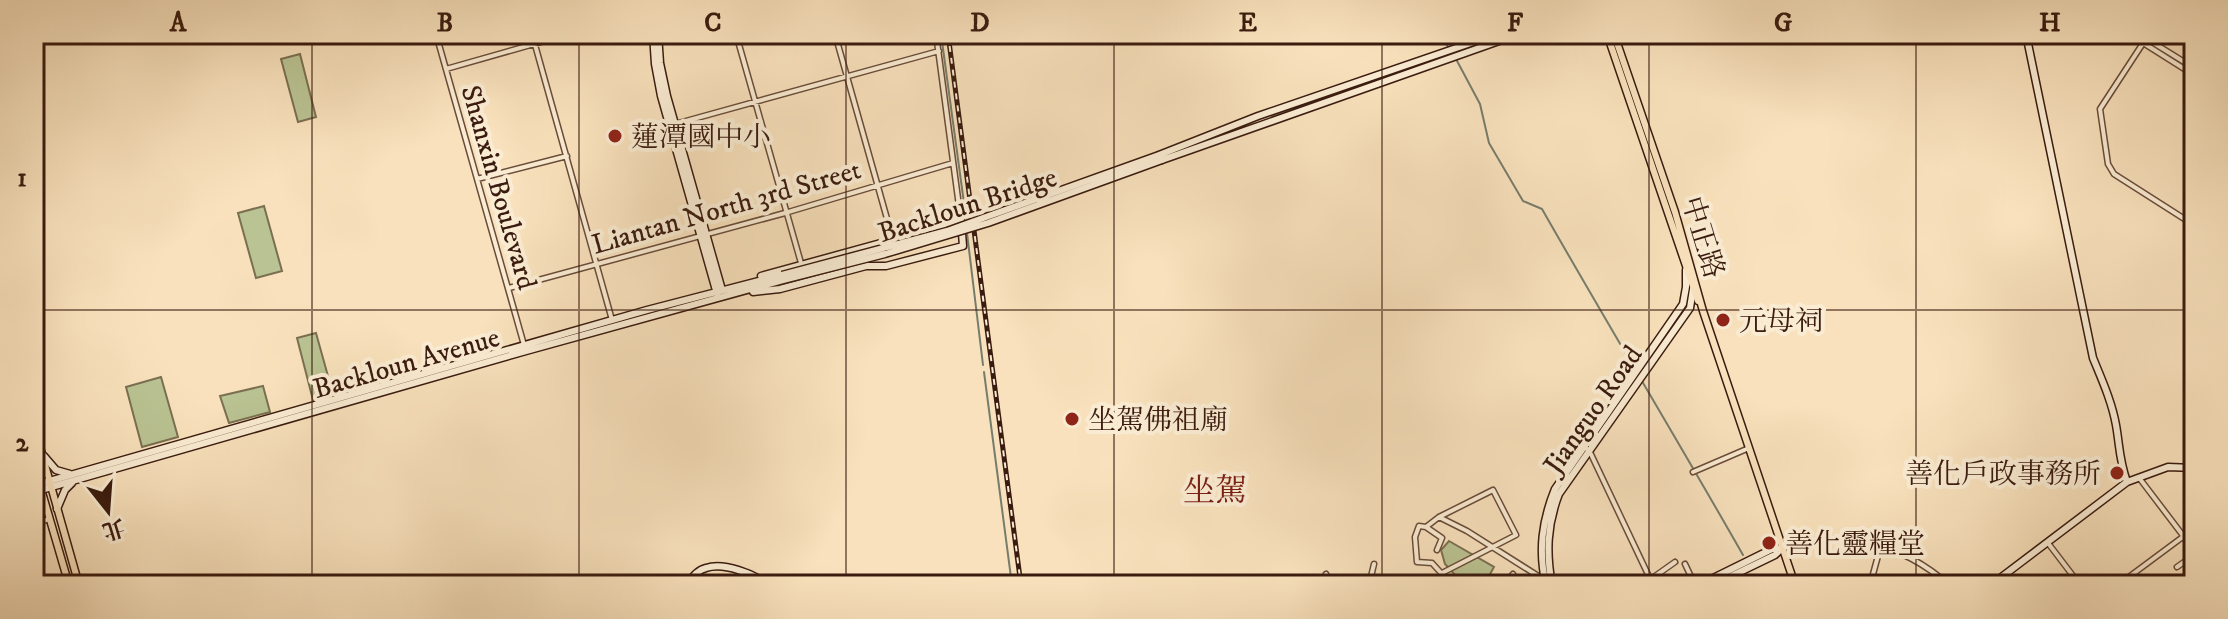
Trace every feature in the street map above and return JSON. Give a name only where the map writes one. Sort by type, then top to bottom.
[{"type":"main road","name":"中正路","points":[[1607,34],[1689,268]]},
{"type":"main road","name":"中正路","points":[[1614,34],[1703,311]]},
{"type":"main road","name":"中正路","points":[[1693,293],[1703,311]]},
{"type":"main road","points":[[1703,311],[1795,584]]},
{"type":"main road","points":[[34,426],[79,585]]},
{"type":"main road","points":[[35,470],[69,585]]},
{"type":"street","name":"Shanxin Boulevard","points":[[436,34],[525,348]]},
{"type":"street","points":[[532,34],[612,320]]},
{"type":"street","points":[[446,69],[569,34]]},
{"type":"street","points":[[656,34],[672,125],[720,294]]},
{"type":"street","points":[[736,34],[801,263]]},
{"type":"street","points":[[835,34],[893,240]]},
{"type":"street","points":[[733,290],[780,289],[866,266],[886,266],[963,246],[936,34]]},
{"type":"street","points":[[1451,53],[1497,34]]},
{"type":"street","points":[[1451,53],[1519,34]]},
{"type":"street","points":[[2026,34],[2093,358],[2110,401],[2119,459],[2127,482]]},
{"type":"street","points":[[2129,34],[2146,38],[2194,75]]},
{"type":"street","points":[[2139,34],[2194,68]]},
{"type":"street","points":[[2146,38],[2100,109],[2108,164],[2114,174],[2194,225]]},
{"type":"street","points":[[672,125],[939,51]]},
{"type":"street","name":"Backloun Bridge","points":[[782,278],[947,231],[1160,157],[1258,116],[1451,53]]},
{"type":"street","points":[[476,179],[567,156]]},
{"type":"street","name":"Liantan North 3rd Street","points":[[509,288],[785,213],[953,163]]},
{"type":"street","points":[[2186,220],[2194,207]]},
{"type":"street","points":[[733,290],[801,263],[961,221]]},
{"type":"street","name":"Jianguo Road","points":[[1550,584],[1547,548],[1552,515],[1566,481],[1637,377],[1690,308],[1693,293],[1689,268]]},
{"type":"street","name":"Jianguo Road","points":[[1637,377],[1683,304],[1689,268]]},
{"type":"street","name":"Backloun Avenue","points":[[40,487],[782,278]]},
{"type":"street","name":"Backloun Avenue","points":[[525,348],[612,320],[720,294]]},
{"type":"street","points":[[1693,472],[1749,448]]},
{"type":"street","points":[[1586,449],[1652,582],[1675,562]]},
{"type":"street","points":[[42,453],[56,470],[78,476],[65,490],[57,509]]},
{"type":"street","points":[[1991,585],[2127,482],[2168,467],[2194,468]]},
{"type":"street","points":[[2138,477],[2194,552],[2177,567]]},
{"type":"street","points":[[1426,527],[1439,517],[1493,490],[1516,535],[1442,573]]},
{"type":"street","points":[[1439,517],[1467,531],[1550,584]]},
{"type":"street","points":[[34,524],[49,519]]},
{"type":"street","points":[[2118,585],[2184,536],[2194,522]]},
{"type":"street","points":[[1437,550],[1442,538],[1419,526],[1415,537],[1417,562],[1432,563],[1452,585]]},
{"type":"street","points":[[1685,564],[1697,585],[1763,553],[1832,538],[1881,545],[1916,560],[1949,585]]},
{"type":"street","points":[[2048,543],[2080,585]]},
{"type":"street","points":[[1870,583],[1881,545]]},
{"type":"street","points":[[1713,585],[1775,555],[1782,548]]},
{"type":"street","points":[[1369,585],[1374,564]]},
{"type":"street","points":[[686,585],[699,571],[712,566],[740,571],[769,585]]},
{"type":"street","points":[[1326,574],[1331,585]]},
{"type":"street","points":[[1503,585],[1513,574]]},
{"type":"street","points":[[1795,584],[1830,577],[1880,585]]},
{"type":"street","points":[[2189,585],[2194,581]]},
{"type":"green space","points":[[300,54],[316,117],[298,122],[281,59]]},
{"type":"green space","points":[[264,206],[282,271],[256,278],[238,213]]},
{"type":"green space","points":[[316,333],[333,394],[313,400],[297,338]]},
{"type":"green space","points":[[161,377],[178,437],[142,447],[126,387]]},
{"type":"green space","points":[[263,386],[270,412],[229,423],[220,396]]},
{"type":"green space","points":[[1449,541],[1494,567],[1488,578],[1456,576],[1445,564],[1441,550]]},
{"type":"waterway","points":[[941,34],[966,218]]},
{"type":"waterway","points":[[1440,34],[1448,47]]},
{"type":"waterway","points":[[1456,59],[1480,104],[1489,143],[1523,201],[1542,209],[1743,555]]},
{"type":"waterway","points":[[967,233],[983,365]]},
{"type":"waterway","points":[[984,372],[1012,585]]},
{"type":"railway","points":[[948,34],[1021,585]]},
{"type":"place","name":"蓮潭國中小","points":[[615,136]]},
{"type":"place","name":"元母祠","points":[[1723,320]]},
{"type":"place","name":"坐駕佛祖廟","points":[[1072,419]]},
{"type":"place","name":"善化戶政事務所","points":[[2117,473]]},
{"type":"place","name":"善化靈糧堂","points":[[1769,543]]},
{"type":"district","name":"坐駕","points":[[1215,490]]}]
